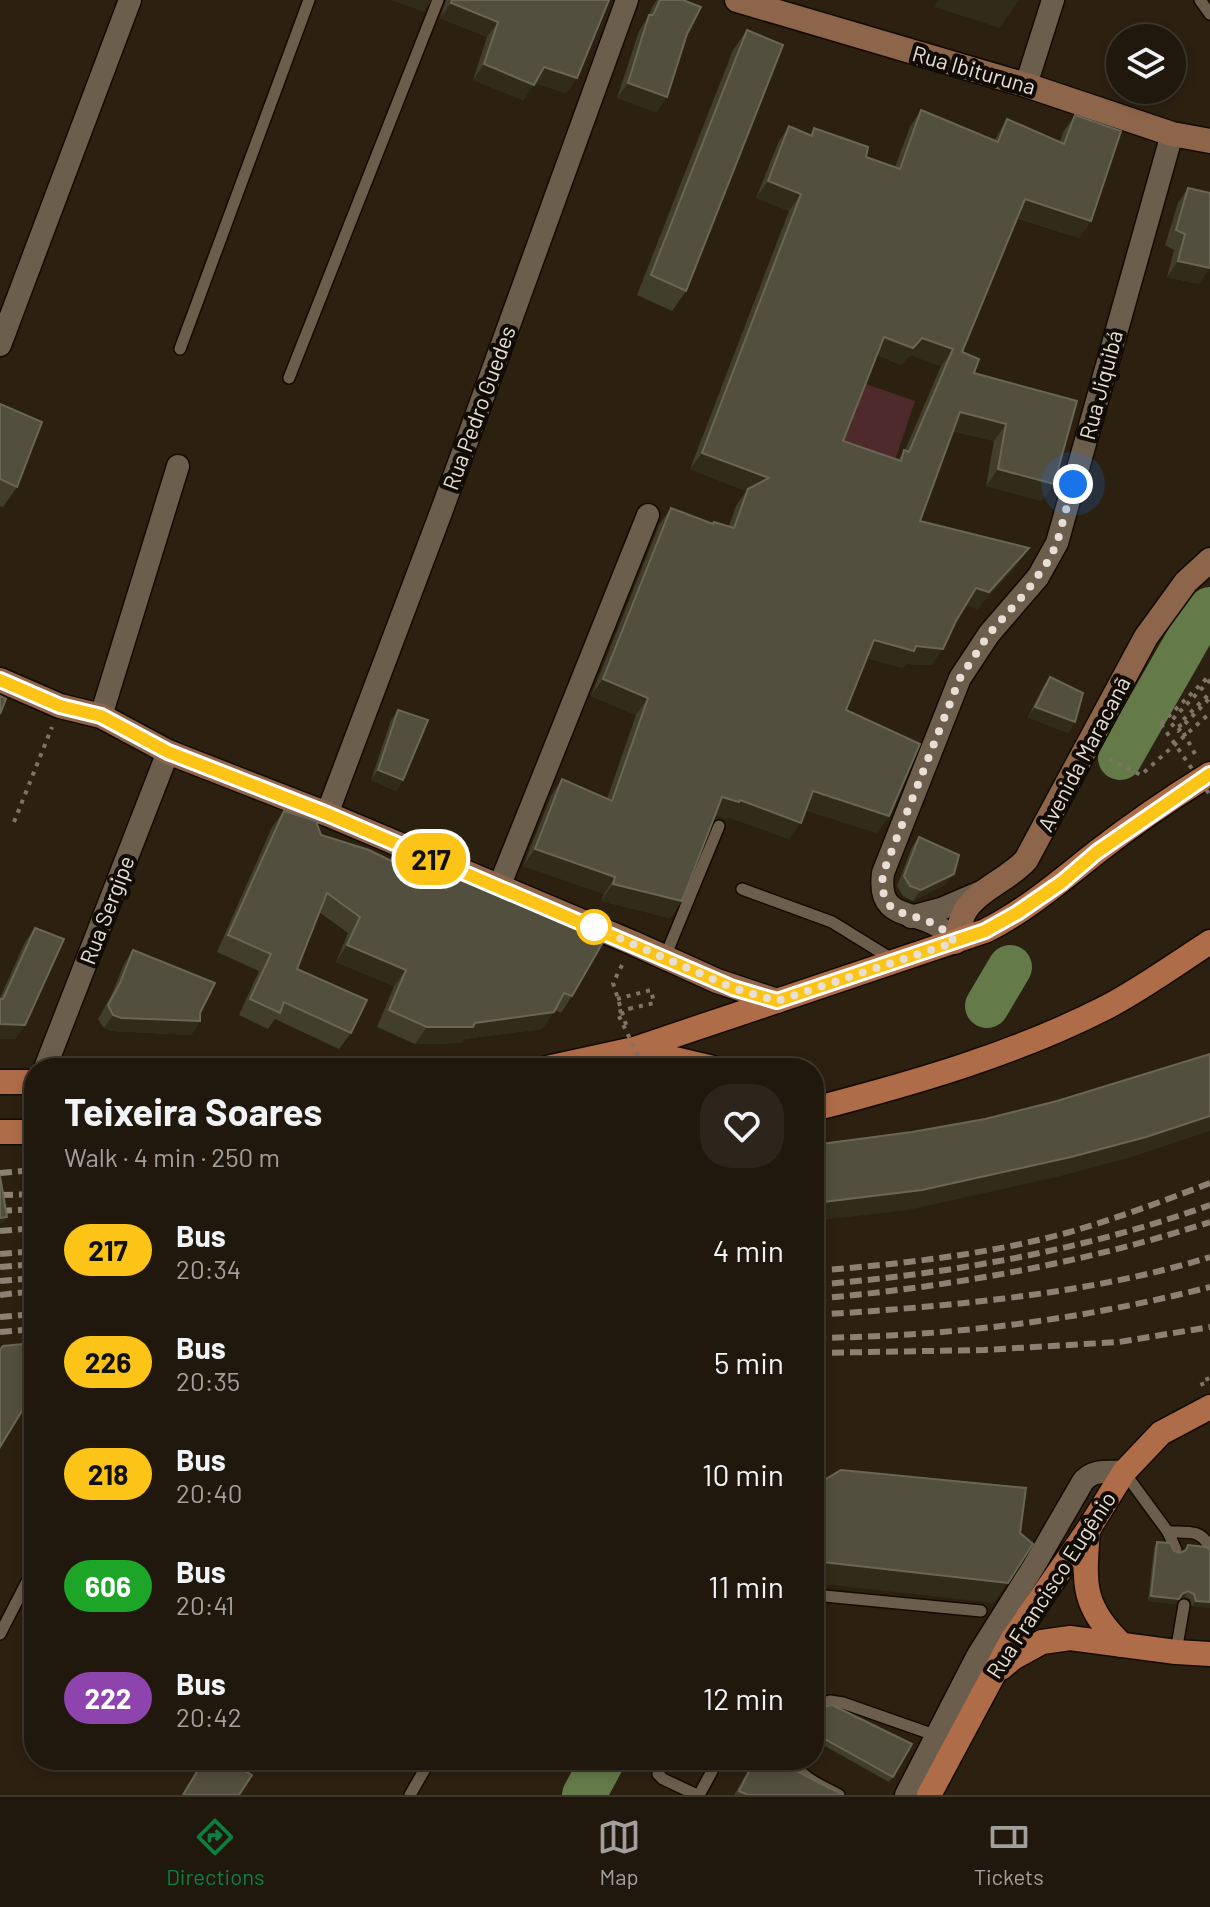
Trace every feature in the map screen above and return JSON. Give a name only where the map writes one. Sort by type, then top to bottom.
[{"type":"main road","points":[[641,1058],[777,1001],[955,942],[1017,913],[1062,882],[1097,852],[1209,782]]},
{"type":"main road","points":[[824,1106],[978,1062],[1043,1037],[1111,1004],[1210,942]]},
{"type":"main road","points":[[0,1082],[24,1082]]},
{"type":"main road","points":[[824,1096],[849,1100]]},
{"type":"main road","points":[[0,1132],[24,1132]]},
{"type":"main road","name":"Rua Francisco Eugênio","points":[[929,1795],[946,1740],[1124,1472],[1161,1433],[1210,1407]]},
{"type":"main road","points":[[1088,1530],[1086,1584],[1092,1608],[1104,1628],[1122,1645]]},
{"type":"main road","points":[[990,1677],[1013,1658],[1042,1642],[1070,1638],[1210,1654]]},
{"type":"street","points":[[0,345],[130,0]]},
{"type":"street","name":"Rua Pedro Guedes","points":[[327,814],[443,507],[627,0]]},
{"type":"street","name":"Rua Ibituruna","points":[[737,0],[1026,85],[1172,134],[1210,141]]},
{"type":"street","points":[[1026,85],[1053,0]]},
{"type":"street","name":"Rua Jiquibá","points":[[955,942],[935,924],[894,909],[886,899],[883,873],[960,678],[989,634],[1038,577],[1057,543],[1172,134]]},
{"type":"street","points":[[101,716],[178,466]]},
{"type":"street","points":[[499,887],[648,515]]},
{"type":"street","name":"Avenida Maracanã","points":[[955,942],[966,909],[1026,860],[1146,637],[1170,601],[1210,560]]},
{"type":"street","points":[[0,680],[60,706],[101,716],[168,752],[327,814],[749,994],[777,1001]]},
{"type":"street","name":"Rua Sergipe","points":[[49,1058],[168,752]]},
{"type":"street","points":[[910,917],[941,909],[995,885]]},
{"type":"street","points":[[906,1795],[946,1740],[978,1655],[1087,1475],[1124,1472]]},
{"type":"lane","points":[[180,349],[309,0]]},
{"type":"lane","points":[[289,378],[438,0]]},
{"type":"lane","points":[[1200,0],[1210,14]]},
{"type":"lane","points":[[664,957],[719,826]]},
{"type":"lane","points":[[742,889],[832,922],[895,961]]},
{"type":"lane","points":[[1124,1472],[1168,1532],[1176,1550]]},
{"type":"lane","points":[[1168,1532],[1195,1532],[1206,1539],[1210,1549]]},
{"type":"lane","points":[[0,1634],[24,1587]]},
{"type":"lane","points":[[824,1596],[981,1611]]},
{"type":"lane","points":[[1176,1652],[1184,1605]]},
{"type":"lane","points":[[824,1702],[843,1703],[946,1740]]},
{"type":"lane","points":[[410,1795],[424,1770]]},
{"type":"lane","points":[[659,1770],[658,1774],[663,1779],[698,1795],[712,1770]]},
{"type":"lane","points":[[798,1770],[839,1795]]},
{"type":"path","points":[[1210,678],[1170,722],[1178,731],[1210,696]]},
{"type":"path","points":[[1209,782],[1161,724],[1210,678]]},
{"type":"path","points":[[1209,782],[1179,724],[1210,696]]},
{"type":"path","points":[[14,822],[60,706]]},
{"type":"path","points":[[1100,754],[1141,775],[1210,713]]},
{"type":"path","points":[[633,943],[613,983],[617,999],[651,990],[654,1003],[617,1012],[639,1058]]},
{"type":"path","points":[[1201,1381],[1210,1378]]},
{"type":"shaded area","points":[[860,382],[915,401],[889,478],[831,458]]},
{"type":"building","points":[[452,0],[609,0],[577,78],[544,67],[534,85],[484,64],[498,22],[451,3]]},
{"type":"building","points":[[660,0],[683,0],[701,7],[687,34],[667,97],[628,83],[649,15],[653,15]]},
{"type":"building","points":[[747,30],[783,45],[686,291],[651,275]]},
{"type":"building","points":[[921,110],[998,142],[1007,119],[1064,144],[1075,115],[1121,131],[1091,221],[1025,199],[962,352],[979,359],[974,373],[1077,401],[1054,484],[998,469],[1006,424],[960,412],[920,521],[1029,548],[989,592],[976,588],[943,649],[916,646],[914,651],[874,640],[846,710],[920,744],[889,816],[813,791],[801,823],[740,800],[722,797],[682,901],[613,884],[615,877],[535,849],[562,779],[612,801],[648,698],[603,679],[671,508],[713,524],[734,528],[748,489],[769,478],[702,453],[801,194],[768,181],[789,126],[812,136],[814,128],[868,147],[866,157],[900,169]],"holes":[[[884,337],[913,348],[922,338],[953,349],[909,452],[904,450],[901,461],[843,441]]]},
{"type":"building","points":[[1188,188],[1210,193],[1210,268],[1178,261],[1185,234],[1176,230]]},
{"type":"building","points":[[0,404],[42,422],[17,487],[0,479]]},
{"type":"building","points":[[1050,677],[1083,693],[1075,722],[1035,707]]},
{"type":"building","points":[[0,696],[6,699],[0,714]]},
{"type":"building","points":[[398,710],[428,720],[403,780],[378,770]]},
{"type":"building","points":[[284,811],[316,821],[321,835],[369,850],[442,886],[450,866],[606,937],[572,996],[564,993],[554,1012],[475,1023],[473,1027],[427,1027],[389,1010],[406,970],[347,945],[360,917],[327,893],[297,969],[367,1000],[351,1033],[284,1002],[280,1013],[250,999],[271,954],[228,935]]},
{"type":"building","points":[[919,837],[959,855],[954,874],[921,890],[910,886],[904,876]]},
{"type":"building","points":[[35,928],[64,939],[25,1025],[0,1024],[0,999],[3,999]]},
{"type":"building","points":[[133,950],[215,983],[200,1013],[200,1021],[121,1018],[113,1015],[108,1005]]},
{"type":"building","points":[[1210,1054],[1210,1116],[1071,1157],[922,1190],[824,1202],[824,1144],[985,1119],[1057,1101]]},
{"type":"building","points":[[0,1176],[7,1217],[0,1218]]},
{"type":"building","points":[[24,1344],[24,1407],[0,1447],[0,1350],[3,1346]]},
{"type":"building","points":[[841,1470],[1026,1488],[1020,1533],[1033,1544],[1008,1583],[824,1562],[824,1480]]},
{"type":"building","points":[[1157,1542],[1170,1543],[1174,1551],[1180,1553],[1188,1545],[1210,1550],[1210,1602],[1196,1601],[1194,1594],[1188,1591],[1179,1599],[1151,1596]]},
{"type":"building","points":[[832,1705],[912,1744],[893,1777],[824,1739],[824,1707]]},
{"type":"building","points":[[198,1770],[243,1770],[252,1775],[239,1795],[183,1795]]},
{"type":"building","points":[[750,1770],[794,1770],[843,1795],[748,1795],[739,1791]]},
{"type":"waterway","points":[[1120,758],[1196,625],[1210,609]]},
{"type":"waterway","points":[[987,1006],[1010,967]]},
{"type":"waterway","points":[[584,1795],[598,1770]]},
{"type":"railway","points":[[0,1173],[24,1171]]},
{"type":"railway","points":[[824,1270],[943,1258],[1039,1240],[1105,1221],[1210,1183]]},
{"type":"railway","points":[[1,1195],[24,1194]]},
{"type":"railway","points":[[824,1284],[965,1267],[1064,1248],[1210,1205]]},
{"type":"railway","points":[[0,1211],[24,1210]]},
{"type":"railway","points":[[824,1298],[915,1288],[1014,1272],[1113,1250],[1210,1222]]},
{"type":"railway","points":[[0,1231],[24,1229]]},
{"type":"railway","points":[[0,1254],[24,1252]]},
{"type":"railway","points":[[824,1314],[963,1303],[1065,1290],[1210,1257]]},
{"type":"railway","points":[[0,1267],[24,1265]]},
{"type":"railway","points":[[0,1281],[24,1279]]},
{"type":"railway","points":[[824,1338],[965,1330],[1062,1318],[1210,1287]]},
{"type":"railway","points":[[0,1295],[24,1292]]},
{"type":"railway","points":[[0,1317],[24,1315]]},
{"type":"railway","points":[[824,1353],[984,1350],[1119,1342],[1210,1327]]},
{"type":"railway","points":[[0,1332],[24,1330]]},
{"type":"bus line","name":"217","points":[[0,680],[60,706],[101,716],[168,752],[327,814],[733,988],[777,1001],[955,942],[1003,922],[1062,882],[1097,852],[1165,803],[1210,774]]},
{"type":"route","points":[[594,927],[733,988],[777,1001],[955,942],[935,924],[894,909],[883,893],[883,873],[960,678],[989,634],[1027,591],[1049,560],[1057,543],[1073,484]]}]
